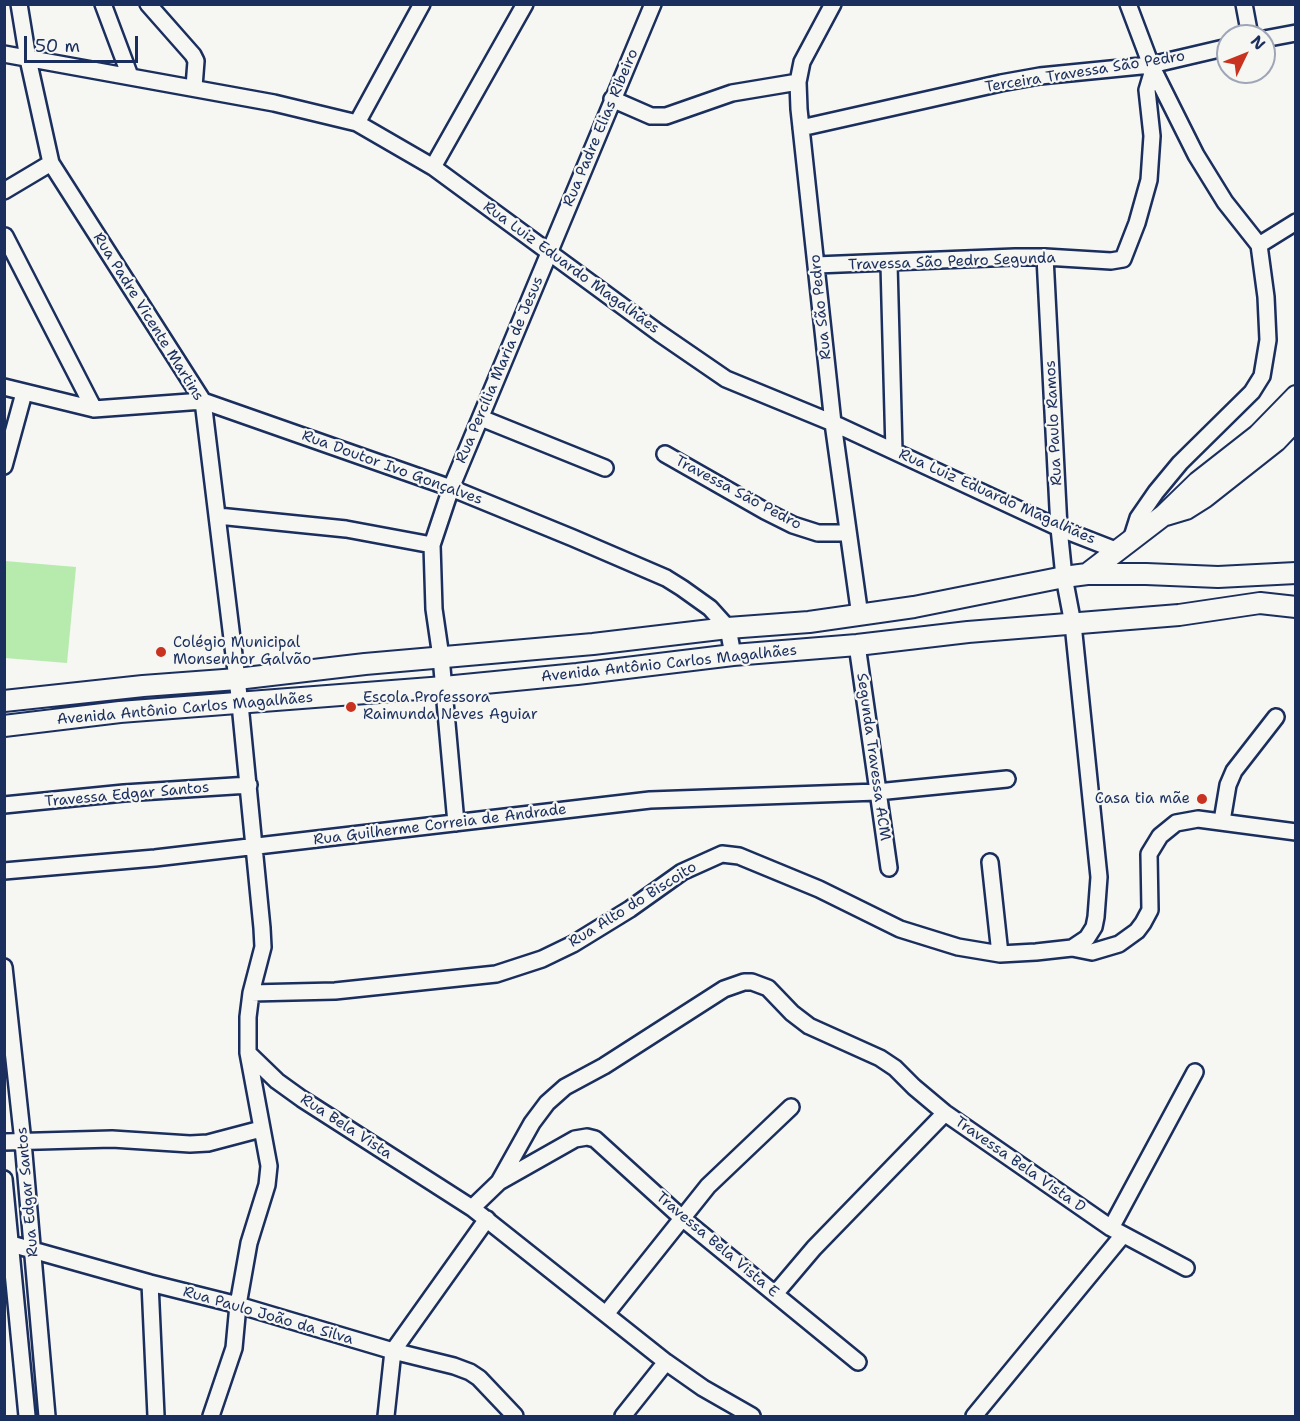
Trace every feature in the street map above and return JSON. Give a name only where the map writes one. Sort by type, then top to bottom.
[{"type":"main road","name":"Avenida Antônio Carlos Magalhães","points":[[1087,574],[1164,515],[1192,487],[1258,435],[1296,396]]},
{"type":"main road","name":"Avenida Antônio Carlos Magalhães","points":[[1164,515],[1186,509],[1205,497],[1276,441],[1296,420]]},
{"type":"main road","name":"Avenida Antônio Carlos Magalhães","points":[[4,701],[143,686],[237,679],[365,664],[593,644],[728,628],[809,622],[924,605],[1087,574],[1260,576],[1296,573]]},
{"type":"main road","points":[[1260,576],[1260,603]]},
{"type":"main road","name":"Avenida Antônio Carlos Magalhães","points":[[4,726],[120,712],[240,704],[577,674],[733,655],[857,645],[968,632],[1179,615],[1260,603],[1296,608]]},
{"type":"street","name":"Rua Padre Vicente Martins","points":[[19,4],[28,59],[51,163],[203,401],[237,679]]},
{"type":"street","points":[[103,4],[130,76]]},
{"type":"street","points":[[148,4],[193,55],[196,61],[194,87]]},
{"type":"street","points":[[357,123],[422,4]]},
{"type":"street","points":[[432,168],[525,4]]},
{"type":"street","name":"Rua Padre Elias Ribeiro","points":[[549,253],[653,4]]},
{"type":"street","name":"Rua São Pedro","points":[[832,4],[802,62],[798,82],[833,423],[860,616]]},
{"type":"street","points":[[1124,545],[1138,518],[1180,463],[1252,392],[1262,376],[1268,340],[1266,297],[1259,245],[1209,178],[1152,68],[1128,4]]},
{"type":"street","points":[[1244,4],[1248,24]]},
{"type":"street","points":[[1276,37],[1296,33]]},
{"type":"street","name":"Terceira Travessa São Pedro","points":[[801,128],[1001,83],[1040,76],[1152,68],[1216,50]]},
{"type":"street","name":"Rua Luiz Eduardo Magalhães","points":[[4,54],[194,87],[357,123],[432,168],[726,379],[833,423],[1059,528],[1124,545]]},
{"type":"street","name":"Travessa São Pedro Segunda","points":[[816,266],[1045,257],[1112,261],[1123,259],[1137,223],[1149,180],[1152,136],[1147,90],[1152,68]]},
{"type":"street","points":[[612,99],[651,116],[666,116],[732,93],[798,82]]},
{"type":"street","points":[[4,191],[51,163]]},
{"type":"street","points":[[1259,245],[1296,222]]},
{"type":"street","points":[[5,236],[94,410]]},
{"type":"street","name":"Rua Percília Maria de Jesus","points":[[432,545],[451,488],[549,253]]},
{"type":"street","name":"Rua Paulo Ramos","points":[[1045,257],[1059,528],[1064,577],[1073,624],[1099,877],[1094,927],[1087,938],[1072,948]]},
{"type":"street","points":[[889,264],[894,451]]},
{"type":"street","name":"Rua Doutor Ivo Gonçalves","points":[[4,387],[94,410],[203,401],[451,488],[573,537],[666,578],[697,597],[728,628]]},
{"type":"street","points":[[4,466],[24,393]]},
{"type":"street","points":[[481,418],[605,468]]},
{"type":"street","name":"Travessa São Pedro","points":[[665,454],[765,512],[793,525],[818,533],[847,533]]},
{"type":"street","points":[[218,516],[346,529],[432,545],[434,609],[441,657],[456,823]]},
{"type":"street","points":[[728,628],[733,655]]},
{"type":"street","name":"Segunda Travessa ACM","points":[[857,645],[889,868]]},
{"type":"street","points":[[211,1416],[234,1348],[238,1305],[249,1243],[267,1185],[269,1166],[248,1053],[251,993],[263,947],[237,679]]},
{"type":"street","points":[[1222,821],[1228,785],[1233,771],[1276,717]]},
{"type":"street","name":"Rua Guilherme Correia de Andrade","points":[[4,871],[54,868],[255,846],[650,800],[877,792],[1007,780]]},
{"type":"street","name":"Travessa Edgar Santos","points":[[4,806],[124,793],[249,785]]},
{"type":"street","name":"Rua Alto do Biscoito","points":[[251,993],[335,991],[496,974],[542,959],[573,944],[630,909],[682,872],[722,854],[739,856],[819,889],[900,929],[958,947],[1000,954],[1072,948],[1092,952],[1119,944],[1137,931],[1150,910],[1149,855],[1160,836],[1176,823],[1185,820],[1222,821],[1296,832]]},
{"type":"street","points":[[990,862],[1000,954]]},
{"type":"street","name":"Rua Edgar Santos","points":[[4,967],[23,1142],[47,1416]]},
{"type":"street","points":[[472,1208],[499,1182],[532,1123],[547,1103],[565,1087],[604,1066],[724,989],[744,982],[761,984],[774,993],[792,1013],[808,1026],[867,1050],[895,1068],[945,1113]]},
{"type":"street","name":"Rua Bela Vista","points":[[248,1053],[277,1081],[302,1099],[487,1219],[666,1362],[703,1388],[752,1416]]},
{"type":"street","points":[[974,1416],[1117,1231],[1195,1072]]},
{"type":"street","points":[[606,1314],[708,1186],[792,1107]]},
{"type":"street","name":"Travessa Bela Vista D","points":[[776,1294],[814,1248],[945,1113],[1117,1231],[1186,1268]]},
{"type":"street","points":[[4,1142],[112,1139],[190,1144],[208,1143],[261,1130]]},
{"type":"street","name":"Travessa Bela Vista E","points":[[499,1182],[575,1139],[586,1137],[602,1144],[682,1218],[858,1362]]},
{"type":"street","name":"Rua Edgar Santos","points":[[4,1179],[7,1243],[27,1416]]},
{"type":"street","points":[[386,1416],[393,1351],[487,1219]]},
{"type":"street","name":"Rua Paulo João da Silva","points":[[7,1243],[454,1366],[470,1372],[515,1416]]},
{"type":"street","points":[[150,1283],[156,1416]]},
{"type":"street","points":[[623,1416],[666,1362]]},
{"type":"green space","points":[[5,561],[76,567],[67,663],[5,658]]},
{"type":"place","name":"Colégio Municipal Monsenhor Galvão","points":[[161,652]]},
{"type":"place","name":"Escola Professora Raimunda Neves Aguiar","points":[[351,707]]},
{"type":"place","name":"Casa tia mãe","points":[[1202,799]]}]
